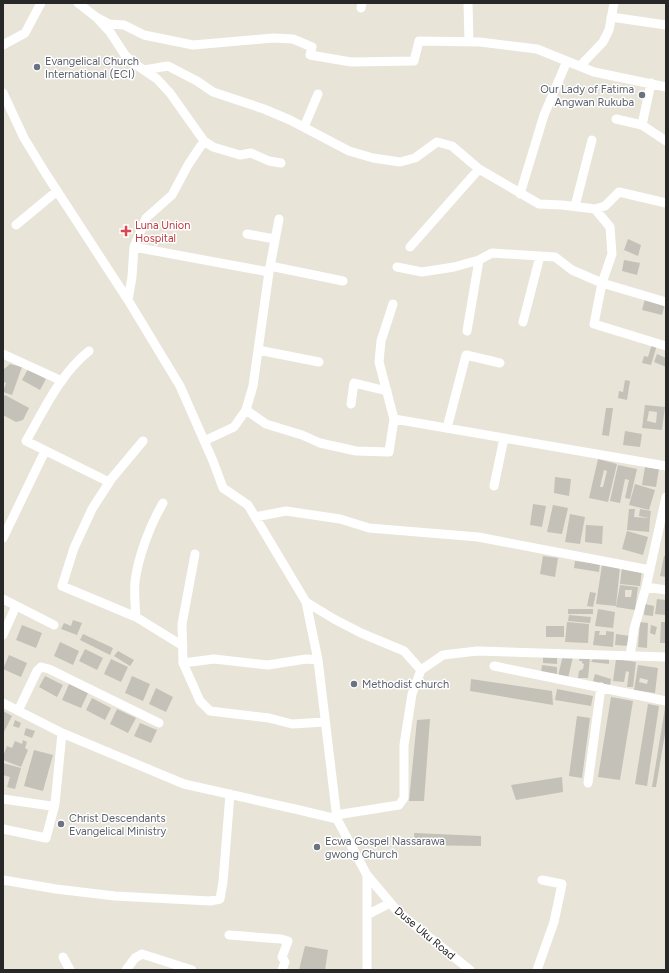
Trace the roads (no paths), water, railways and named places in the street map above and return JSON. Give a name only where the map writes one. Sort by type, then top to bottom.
[{"type":"street","points":[[3,45],[25,33],[41,3]]},
{"type":"street","points":[[78,3],[96,17],[110,32],[125,55],[157,79],[170,93],[204,141],[213,147],[240,155],[251,153],[269,161],[281,163]]},
{"type":"street","points":[[468,3],[469,42]]},
{"type":"street","points":[[580,66],[603,42],[609,30],[614,3]]},
{"type":"street","points":[[96,17],[109,24],[124,24],[144,35],[193,45],[273,38],[293,39],[312,47],[310,55],[351,62],[414,61],[419,41],[469,42],[537,49],[594,72],[666,86]]},
{"type":"street","points":[[611,17],[666,25]]},
{"type":"street","points":[[520,194],[544,115],[567,61]]},
{"type":"street","points":[[144,70],[168,66],[197,81],[213,92],[264,109],[304,127],[349,151],[373,158],[400,162],[415,158],[437,142],[452,146],[479,169],[539,204],[595,208],[605,206],[619,192],[666,203]]},
{"type":"street","points":[[642,125],[651,84]]},
{"type":"street","points":[[3,93],[24,138],[128,300],[180,386],[223,488],[248,505],[306,602],[318,660],[336,817]]},
{"type":"street","points":[[304,127],[318,94]]},
{"type":"street","points":[[616,119],[642,125],[666,141]]},
{"type":"street","points":[[575,206],[592,140]]},
{"type":"street","points":[[128,300],[132,277],[134,247],[146,218],[172,195],[204,141]]},
{"type":"street","points":[[410,247],[479,169]]},
{"type":"street","points":[[16,225],[57,191]]},
{"type":"street","points":[[595,208],[610,227],[612,254],[602,283],[594,324],[666,346]]},
{"type":"street","points":[[204,441],[234,427],[246,410],[253,386],[269,269],[279,219]]},
{"type":"street","points":[[247,234],[275,239]]},
{"type":"street","points":[[134,247],[343,281]]},
{"type":"street","points":[[397,267],[422,272],[454,267],[479,260],[492,253],[555,257],[572,270],[602,283],[666,302]]},
{"type":"street","points":[[523,322],[540,256]]},
{"type":"street","points":[[467,331],[479,260]]},
{"type":"street","points":[[246,410],[266,424],[302,435],[320,443],[356,451],[389,452],[394,419],[379,362],[381,341],[393,304]]},
{"type":"street","points":[[258,350],[319,362]]},
{"type":"street","points":[[89,351],[80,358],[58,386],[26,441],[109,482]]},
{"type":"street","points":[[3,354],[62,381]]},
{"type":"street","points":[[447,428],[466,355],[500,363]]},
{"type":"street","points":[[351,404],[354,383],[387,391]]},
{"type":"street","points":[[394,419],[666,466]]},
{"type":"street","points":[[494,486],[504,438]]},
{"type":"street","points":[[143,441],[109,482],[92,509],[74,548],[62,586],[136,617],[183,646]]},
{"type":"street","points":[[3,538],[45,451]]},
{"type":"street","points":[[630,656],[634,629],[646,588],[666,497]]},
{"type":"street","points":[[136,617],[135,582],[139,563],[153,521],[163,503]]},
{"type":"street","points":[[255,517],[286,511],[340,519],[369,528],[478,537],[650,570]]},
{"type":"street","points":[[195,554],[182,624],[183,663],[200,701],[210,711],[269,718],[292,724],[325,722]]},
{"type":"street","points":[[646,588],[666,590]]},
{"type":"street","points":[[3,598],[54,625]]},
{"type":"street","points":[[306,602],[334,619],[404,651],[422,670]]},
{"type":"street","points":[[3,634],[16,606]]},
{"type":"street","points":[[3,703],[62,733],[184,784],[336,817],[399,805],[404,798],[404,745],[412,694],[422,670],[443,655],[476,651],[666,657]]},
{"type":"street","points":[[183,663],[214,659],[268,666],[306,659],[318,660]]},
{"type":"street","points":[[494,666],[666,701]]},
{"type":"street","points":[[18,711],[37,671],[41,667],[49,669],[159,723]]},
{"type":"street","points":[[588,784],[601,687]]},
{"type":"street","points":[[3,829],[46,838],[55,804],[62,733]]},
{"type":"street","points":[[3,880],[56,889],[115,896],[210,901],[220,899],[223,882],[230,794]]},
{"type":"street","points":[[3,799],[51,806],[55,804]]},
{"type":"street","name":"Duse Uku Road","points":[[336,817],[367,875],[390,903],[398,912],[470,970]]},
{"type":"street","points":[[367,875],[367,970]]},
{"type":"street","points":[[537,970],[554,922],[562,884],[542,880]]},
{"type":"street","points":[[367,915],[390,903]]},
{"type":"street","points":[[229,935],[281,939],[288,941],[282,957],[284,962],[282,970]]},
{"type":"street","points":[[126,970],[135,958],[142,954],[192,970]]},
{"type":"street","points":[[62,957],[70,970]]},
{"type":"place","name":"Evangelical Church International (ECI)","points":[[37,67]]},
{"type":"place","name":"Our Lady of Fatima Angwan Rukuba","points":[[642,95]]},
{"type":"place","name":"Luna Union Hospital","points":[[126,231]]},
{"type":"place","name":"Methodist church","points":[[354,684]]},
{"type":"place","name":"Christ Descendants Evangelical Ministry","points":[[61,824]]},
{"type":"place","name":"Ecwa Gospel Nassarawa gwong Church","points":[[317,847]]}]
